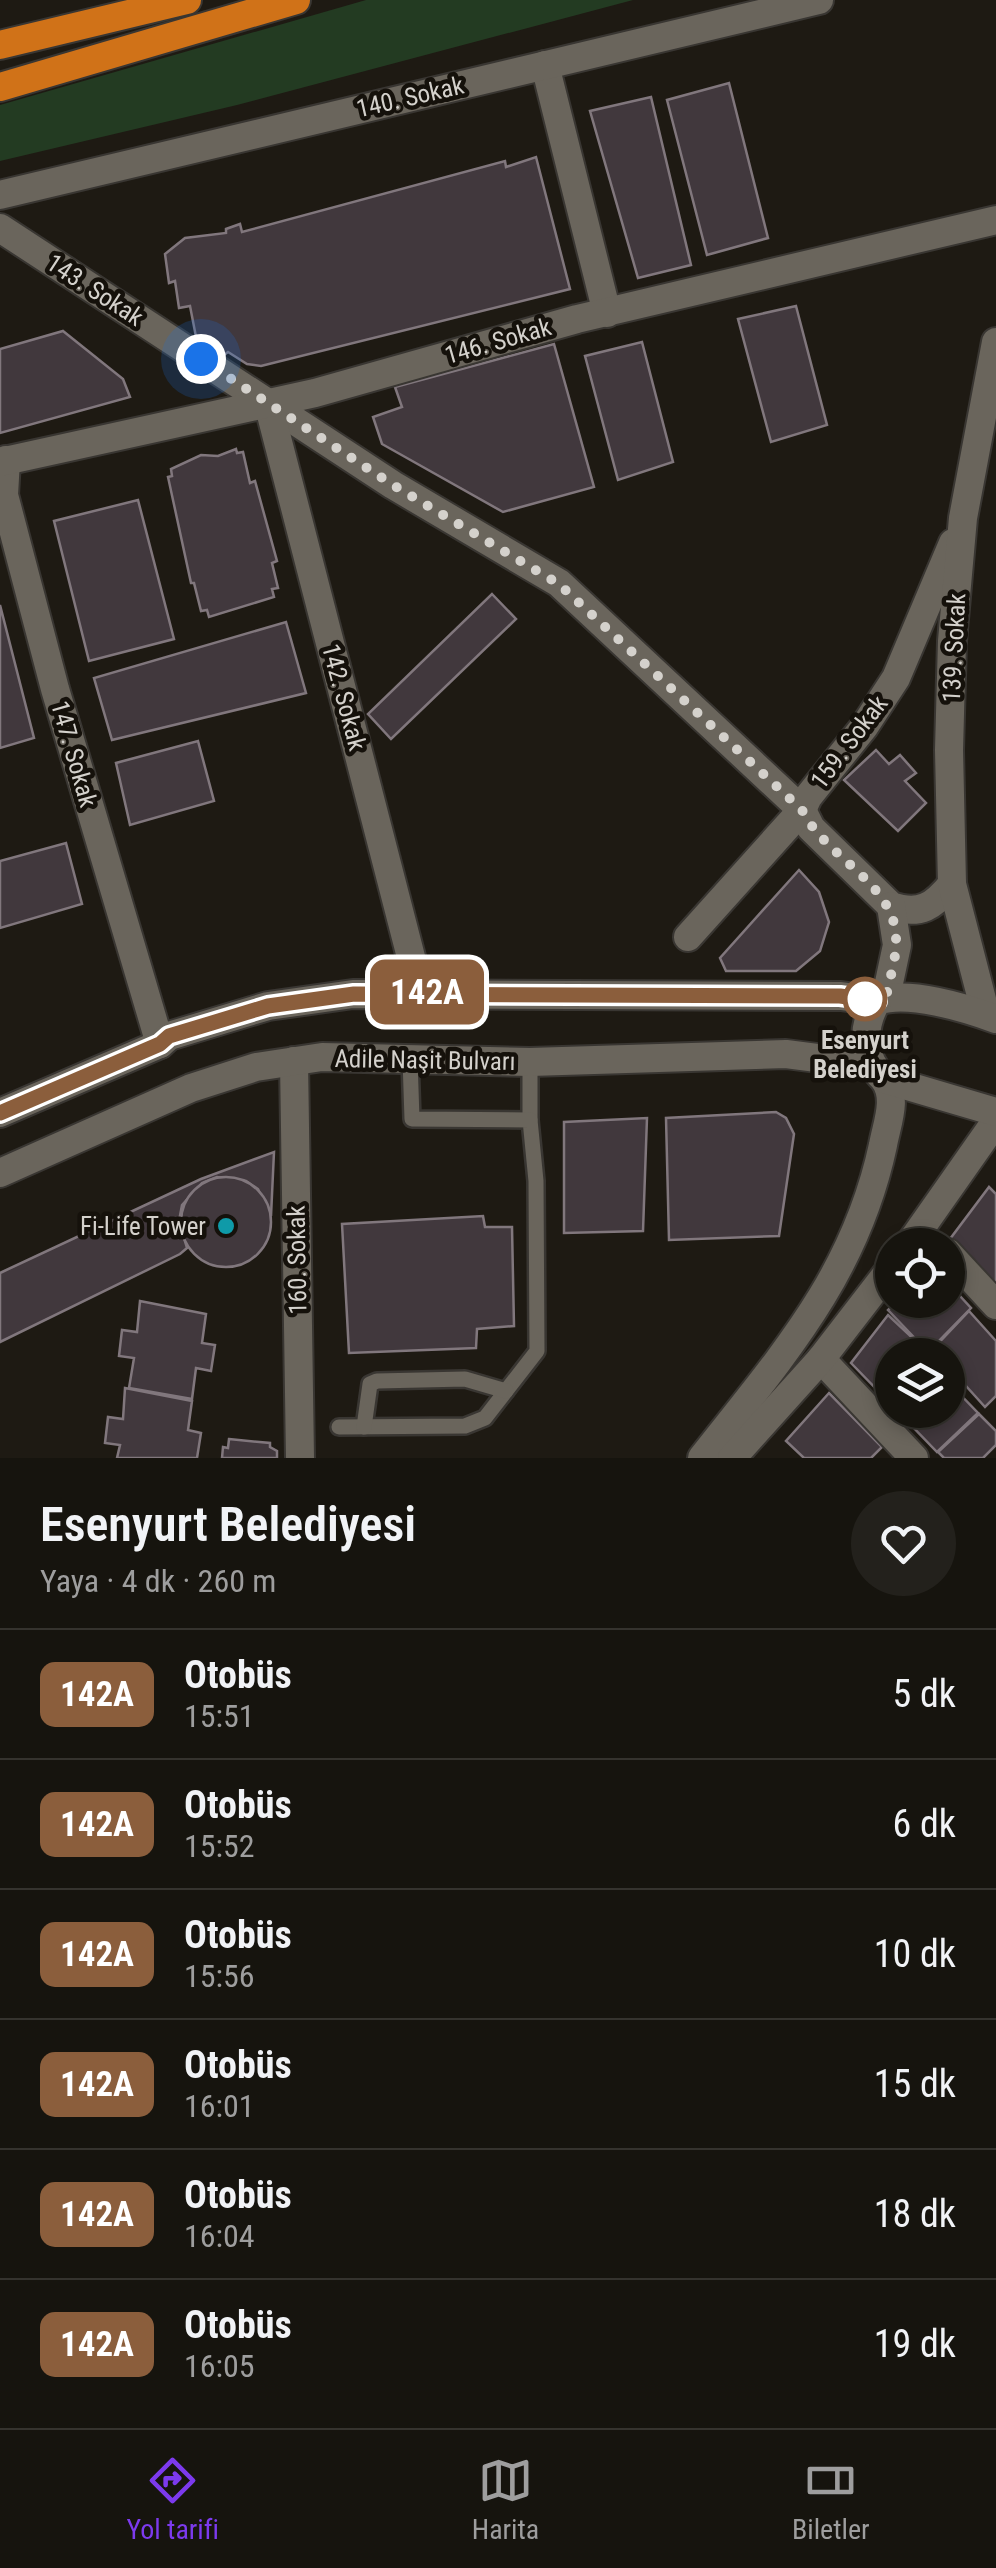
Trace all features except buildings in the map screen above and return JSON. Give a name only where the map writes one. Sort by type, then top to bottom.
[{"type":"highway","points":[[0,45],[186,0]]},
{"type":"highway","points":[[0,87],[296,0]]},
{"type":"street","name":"140. Sokak","points":[[0,195],[820,0]]},
{"type":"street","points":[[545,65],[607,312]]},
{"type":"street","name":"146. Sokak","points":[[3,461],[315,393],[607,312],[996,220]]},
{"type":"street","name":"143. Sokak","points":[[0,228],[393,485],[559,584],[802,810],[811,828],[891,906]]},
{"type":"street","name":"139. Sokak","points":[[991,1017],[952,884],[949,750],[952,641],[963,518],[996,342]]},
{"type":"street","name":"142. Sokak","points":[[268,403],[420,992]]},
{"type":"street","name":"147. Sokak","points":[[3,461],[4,495],[54,689],[160,1044]]},
{"type":"street","name":"159. Sokak","points":[[688,937],[802,810],[864,727],[896,678],[963,518]]},
{"type":"street","points":[[913,636],[922,628],[933,627],[945,632],[952,641]]},
{"type":"street","points":[[702,1458],[810,1320],[848,1252],[876,1180],[892,1096],[865,1045],[872,1010],[881,999],[896,946],[891,906],[906,912],[924,910],[937,904],[952,884]]},
{"type":"street","points":[[0,1112],[160,1044],[169,1036],[268,1006],[354,994],[905,997],[991,1017]]},
{"type":"street","name":"Adile Naşit Bulvarı","points":[[0,1173],[191,1088],[256,1067],[322,1057],[530,1062],[786,1054],[877,1072],[996,1112]]},
{"type":"street","name":"160. Sokak","points":[[294,1062],[300,1458]]},
{"type":"street","points":[[931,1228],[996,1121]]},
{"type":"street","points":[[965,1271],[996,1305]]},
{"type":"street","points":[[732,1458],[821,1359],[875,1289]]},
{"type":"street","points":[[821,1359],[914,1458]]},
{"type":"lane","points":[[410,1059],[412,1119],[530,1120]]},
{"type":"lane","points":[[340,1427],[466,1426],[484,1418],[537,1351],[536,1181],[530,1062]]},
{"type":"lane","points":[[364,1427],[370,1384],[377,1381],[465,1379],[506,1391]]},
{"type":"green space","points":[[366,0],[633,0],[237,105],[0,161],[0,105]]},
{"type":"bus line","name":"142A","points":[[0,1113],[160,1044],[169,1036],[268,1006],[354,994],[840,996],[877,1001]]},
{"type":"place","name":"Esenyurt Belediyesi","points":[[865,999]]},
{"type":"place","name":"Fi-Life Tower","points":[[226,1226]]},
{"type":"route","points":[[201,359],[393,485],[559,584],[802,810],[811,828],[891,906],[896,946],[886,998],[865,999]]}]
